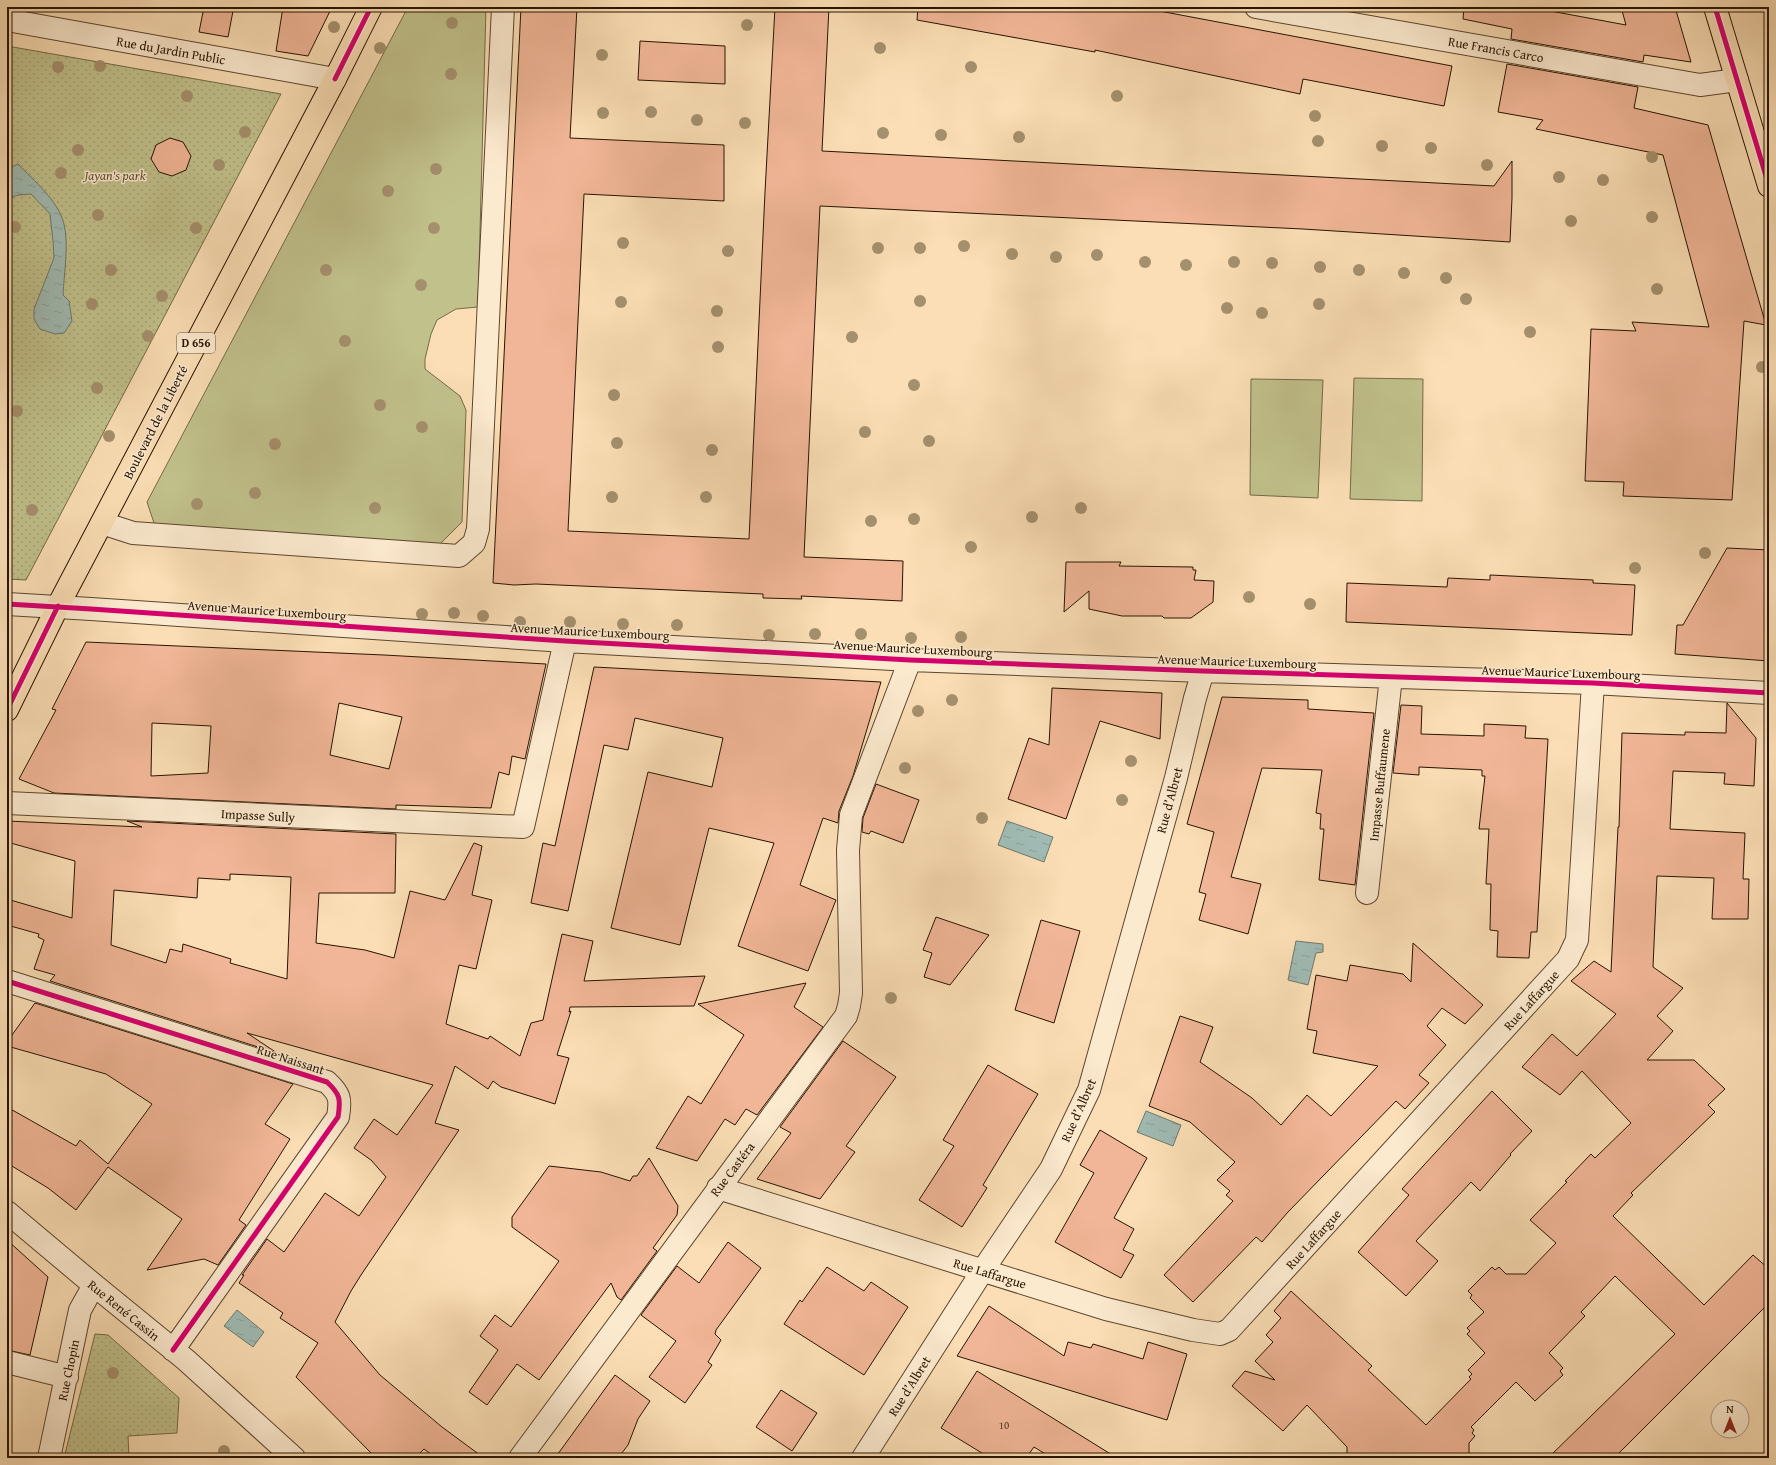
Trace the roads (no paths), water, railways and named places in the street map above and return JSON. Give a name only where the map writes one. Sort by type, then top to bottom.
[{"type":"main road","name":"Boulevard de la Liberté","points":[[7,710],[58,606],[335,79],[371,7]]},
{"type":"main road","points":[[1715,7],[1769,186]]},
{"type":"street","points":[[102,523],[133,533],[459,556],[474,543],[478,529],[503,7]]},
{"type":"street","name":"Rue Francis Carco","points":[[1256,7],[1700,85],[1737,80]]},
{"type":"street","name":"Rue du Jardin Public","points":[[7,20],[335,79]]},
{"type":"street","name":"Avenue Maurice Luxembourg","points":[[7,604],[58,606],[565,641],[910,660],[1203,672],[1593,683],[1769,693]]},
{"type":"street","name":"Impasse Sully","points":[[7,803],[523,827],[565,641]]},
{"type":"street","name":"Rue Castéra","points":[[520,1458],[846,1016],[851,993],[848,830],[854,805],[910,660]]},
{"type":"street","name":"Rue d’Albret","points":[[863,1458],[983,1270],[1051,1169],[1089,1090],[1176,778],[1195,698],[1203,672]]},
{"type":"street","name":"Impasse Buffaumene","points":[[1367,893],[1391,677]]},
{"type":"street","name":"Rue Laffargue","points":[[718,1188],[1106,1308],[1193,1330],[1220,1334],[1229,1330],[1568,959],[1577,940],[1593,683]]},
{"type":"street","name":"Rue Naissant","points":[[7,981],[327,1082],[334,1088],[340,1097],[338,1117],[173,1350]]},
{"type":"street","name":"Rue René Cassin","points":[[7,1212],[186,1360],[294,1458]]},
{"type":"street","name":"Rue Chopin","points":[[49,1458],[80,1310],[94,1285]]},
{"type":"street","points":[[7,1362],[67,1377]]},
{"type":"water","points":[[18,164],[51,199],[57,207],[64,224],[66,250],[63,295],[69,301],[72,321],[64,333],[55,334],[40,329],[34,319],[34,309],[54,258],[53,241],[50,214],[31,194],[18,195],[7,199],[7,169]]},
{"type":"water","points":[[1007,821],[1053,837],[1044,862],[998,845]]},
{"type":"water","points":[[1296,941],[1323,944],[1323,952],[1316,953],[1308,985],[1288,980]]},
{"type":"water","points":[[1146,1111],[1181,1125],[1173,1146],[1137,1132]]},
{"type":"water","points":[[237,1310],[264,1332],[253,1347],[224,1326]]},
{"type":"park label","name":"Jayan's park","points":[[115,175]]}]
